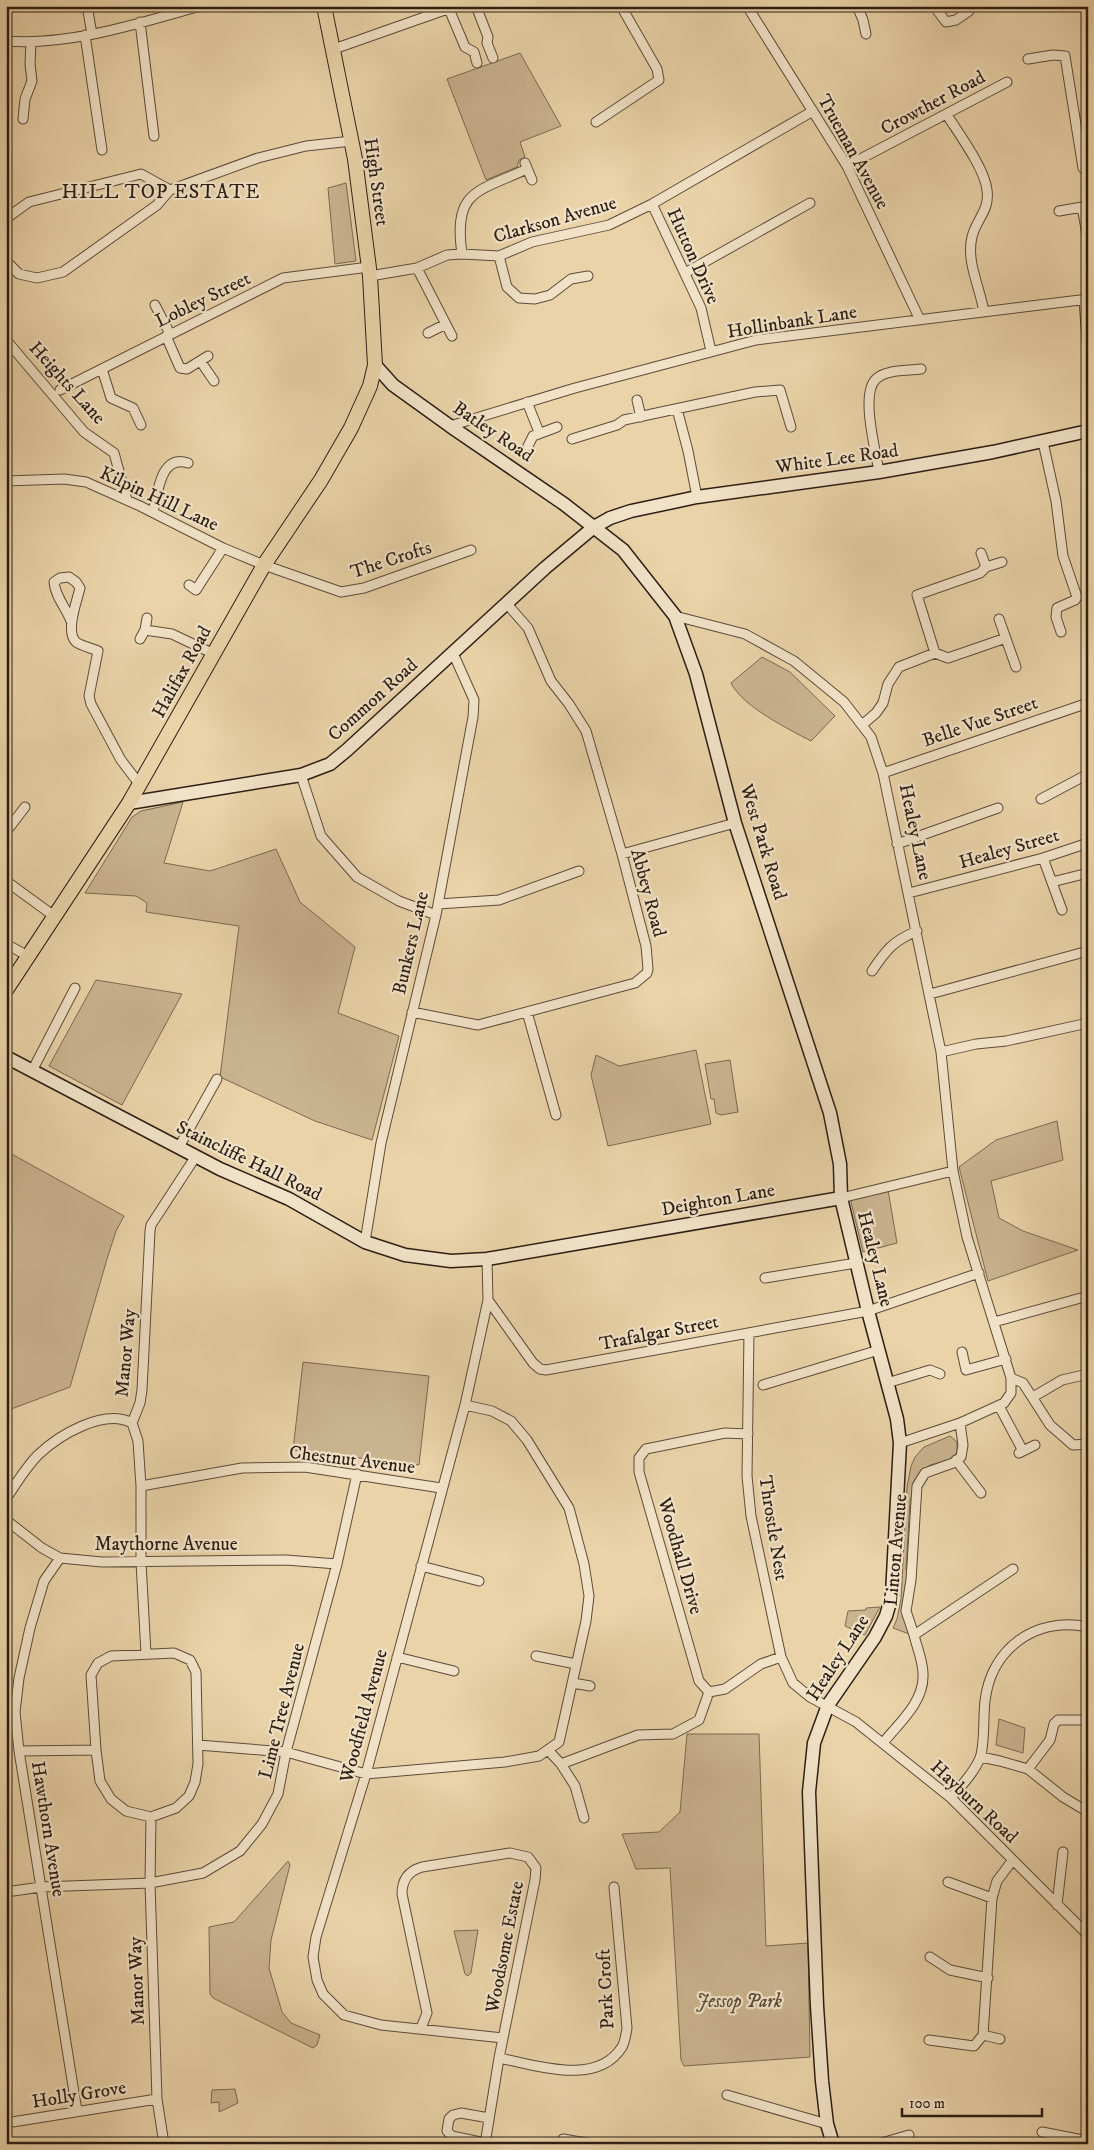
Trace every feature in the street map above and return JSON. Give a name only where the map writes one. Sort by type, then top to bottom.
[{"type":"main road","name":"High Street","points":[[324,6],[352,141],[370,272],[375,364]]},
{"type":"main road","name":"Batley Road","points":[[375,364],[393,385],[562,502],[594,527]]},
{"type":"main road","name":"Halifax Road","points":[[6,990],[130,804],[264,565],[321,480],[351,428],[370,386],[375,364]]},
{"type":"main road","name":"White Lee Road","points":[[594,527],[610,518],[632,511],[697,497],[879,472],[1043,442],[1088,431]]},
{"type":"main road","name":"Common Road","points":[[130,804],[301,775],[330,764],[545,568],[594,527]]},
{"type":"main road","name":"West Park Road","points":[[594,527],[623,550],[675,616],[696,674],[735,823],[830,1113],[840,1164],[841,1198]]},
{"type":"main road","name":"Staincliffe Hall Road","points":[[6,1057],[196,1156],[289,1199],[365,1242],[413,1256],[451,1261],[487,1259]]},
{"type":"main road","name":"Deighton Lane","points":[[487,1259],[841,1198]]},
{"type":"main road","name":"Healey Lane","points":[[833,2144],[827,2124],[822,2081],[817,2006],[809,1792],[816,1735],[828,1705],[875,1637],[886,1616],[892,1596],[900,1443],[897,1419],[868,1311],[841,1198]]},
{"type":"street","points":[[87,6],[88,35],[102,150]]},
{"type":"street","points":[[6,41],[31,42],[88,35],[201,6]]},
{"type":"street","points":[[476,6],[488,37],[487,43],[493,58]]},
{"type":"street","points":[[596,122],[659,80],[657,69],[621,6]]},
{"type":"street","name":"Trueman Avenue","points":[[747,6],[847,166],[920,320]]},
{"type":"street","points":[[857,6],[866,34]]},
{"type":"street","points":[[934,6],[946,22],[956,20],[969,11]]},
{"type":"street","points":[[334,49],[453,8],[465,47],[474,52],[477,62]]},
{"type":"street","points":[[140,22],[154,136]]},
{"type":"street","points":[[23,120],[25,99],[32,81],[30,64],[31,42]]},
{"type":"street","points":[[1028,59],[1054,55],[1065,56],[1082,161]]},
{"type":"street","name":"Crowther Road","points":[[847,166],[1008,82]]},
{"type":"street","name":"Clarkson Avenue","points":[[370,272],[417,268],[447,255],[499,256],[532,242],[609,226],[652,204],[813,111]]},
{"type":"street","points":[[947,115],[982,174],[987,189],[987,204],[972,235],[970,252],[973,272],[980,288],[984,312]]},
{"type":"street","points":[[6,261],[19,274],[37,278],[63,272],[156,205],[170,190],[258,158],[306,146],[352,141]]},
{"type":"street","points":[[462,254],[458,230],[465,202],[476,192],[526,166],[532,180]]},
{"type":"street","points":[[6,223],[8,217],[29,202],[141,174],[170,190]]},
{"type":"street","points":[[684,273],[810,203]]},
{"type":"street","name":"Hutton Drive","points":[[652,204],[701,308],[711,351]]},
{"type":"street","points":[[1059,211],[1085,206],[1087,243]]},
{"type":"street","points":[[499,256],[507,287],[519,298],[535,299],[550,295],[571,279],[588,276]]},
{"type":"street","points":[[417,268],[452,336]]},
{"type":"street","name":"Lobley Street","points":[[60,390],[284,278],[370,272]]},
{"type":"street","points":[[1086,300],[1088,353]]},
{"type":"street","name":"Hollinbank Lane","points":[[450,426],[527,402],[756,340],[1086,300]]},
{"type":"street","points":[[155,305],[180,368],[187,368],[205,359],[214,381]]},
{"type":"street","points":[[428,333],[446,324]]},
{"type":"street","name":"Heights Lane","points":[[6,340],[84,432],[114,453],[127,500]]},
{"type":"street","points":[[102,369],[111,398],[133,408],[141,425]]},
{"type":"street","points":[[879,472],[869,404],[870,388],[877,378],[886,374],[921,369]]},
{"type":"street","points":[[572,439],[617,425],[624,420],[755,392],[780,390],[791,426]]},
{"type":"street","points":[[637,400],[641,417]]},
{"type":"street","points":[[527,402],[539,432]]},
{"type":"street","points":[[677,410],[688,451],[697,497]]},
{"type":"street","points":[[528,446],[533,436],[539,432],[558,427]]},
{"type":"street","points":[[1043,442],[1056,501],[1063,556],[1077,597],[1075,600],[1057,608],[1056,617],[1061,632]]},
{"type":"street","points":[[153,512],[165,469],[179,460],[188,463]]},
{"type":"street","name":"Kilpin Hill Lane","points":[[6,481],[64,479],[86,482],[153,512],[223,548],[264,565]]},
{"type":"street","points":[[189,585],[196,590],[223,548]]},
{"type":"street","name":"The Crofts","points":[[264,565],[341,592],[364,588],[471,550]]},
{"type":"street","points":[[981,553],[986,567]]},
{"type":"street","points":[[935,653],[917,595],[980,573],[986,567],[1002,562]]},
{"type":"street","name":"Abbey Road","points":[[412,1012],[478,1025],[635,983],[647,973],[648,969],[646,946],[622,854],[586,731],[551,681],[528,628],[507,604]]},
{"type":"street","name":"Healey Lane","points":[[675,616],[745,634],[794,661],[844,702],[871,737],[883,773],[930,994],[941,1052],[954,1171],[967,1237],[1011,1378]]},
{"type":"street","points":[[140,639],[145,630],[147,618]]},
{"type":"street","points":[[999,618],[1016,667]]},
{"type":"street","points":[[71,621],[72,635],[76,642],[98,651],[89,696],[91,704],[121,760],[140,785]]},
{"type":"street","points":[[145,630],[172,634],[214,654]]},
{"type":"street","points":[[862,725],[876,713],[883,703],[888,684],[899,667],[935,653],[948,658],[1006,638]]},
{"type":"street","name":"Bunkers Lane","points":[[365,1242],[381,1143],[436,915],[473,717],[474,700],[453,653]]},
{"type":"street","name":"Belle Vue Street","points":[[883,773],[1088,703]]},
{"type":"street","points":[[1041,799],[1088,774]]},
{"type":"street","points":[[301,775],[320,836],[357,877],[399,901],[436,915]]},
{"type":"street","points":[[6,832],[25,807]]},
{"type":"street","points":[[897,844],[998,808]]},
{"type":"street","points":[[622,854],[735,823]]},
{"type":"street","name":"Healey Street","points":[[909,893],[1043,858],[1088,843]]},
{"type":"street","points":[[1043,858],[1062,910]]},
{"type":"street","points":[[438,904],[499,900],[579,871]]},
{"type":"street","points":[[1052,882],[1088,873]]},
{"type":"street","points":[[6,882],[54,916]]},
{"type":"street","points":[[872,971],[886,950],[899,939],[917,931]]},
{"type":"street","points":[[6,944],[28,956]]},
{"type":"street","points":[[930,994],[1088,951]]},
{"type":"street","points":[[32,1071],[74,988]]},
{"type":"street","points":[[527,1012],[556,1115]]},
{"type":"street","points":[[941,1052],[976,1044],[1006,1042],[1088,1024]]},
{"type":"street","points":[[179,1147],[217,1079]]},
{"type":"street","name":"Manor Way","points":[[146,1654],[141,1562],[141,1486],[138,1441],[132,1423],[140,1403],[142,1390],[151,1225],[196,1156]]},
{"type":"street","name":"Deighton Lane","points":[[841,1198],[954,1171]]},
{"type":"street","name":"Woodfield Avenue","points":[[487,1259],[488,1300],[465,1405],[441,1488],[366,1774],[316,1938],[313,1957],[317,1980],[323,1994],[344,2015],[381,2025],[504,2038]]},
{"type":"street","points":[[765,1278],[856,1263]]},
{"type":"street","name":"Trafalgar Street","points":[[488,1300],[533,1363],[540,1369],[546,1370],[868,1311],[978,1273]]},
{"type":"street","points":[[994,1322],[1088,1296]]},
{"type":"street","name":"Throstle Nest","points":[[750,1333],[747,1476],[751,1516],[781,1657],[793,1683],[810,1697],[828,1705]]},
{"type":"street","points":[[763,1385],[878,1350]]},
{"type":"street","points":[[962,1352],[966,1370],[1006,1359]]},
{"type":"street","points":[[887,1383],[930,1370],[940,1374]]},
{"type":"street","points":[[1033,1398],[1062,1380],[1088,1374]]},
{"type":"street","points":[[900,1443],[960,1423],[999,1406],[1004,1403],[1011,1393],[1011,1378],[1023,1382],[1050,1425],[1073,1445],[1088,1444]]},
{"type":"street","points":[[198,1745],[286,1752],[366,1774],[506,1762],[539,1756],[559,1742],[586,1621],[589,1596],[584,1564],[569,1508],[527,1440],[511,1421],[492,1411],[465,1405]]},
{"type":"street","points":[[999,1406],[1020,1453],[1035,1445]]},
{"type":"street","points":[[6,1499],[37,1456],[58,1440],[82,1426],[95,1422],[119,1418],[132,1423]]},
{"type":"street","points":[[960,1423],[963,1445],[960,1457],[956,1460],[980,1493]]},
{"type":"street","name":"Woodhall Drive","points":[[709,1692],[699,1680],[639,1472],[639,1458],[646,1450],[664,1445],[725,1433],[748,1434]]},
{"type":"street","name":"Linton Avenue","points":[[883,1743],[913,1706],[922,1688],[922,1666],[906,1611],[911,1580],[917,1486],[925,1473],[956,1460]]},
{"type":"street","name":"Chestnut Avenue","points":[[141,1486],[242,1468],[305,1467],[441,1488]]},
{"type":"street","name":"Lime Tree Avenue","points":[[6,1892],[41,1887],[150,1883],[203,1873],[240,1850],[262,1824],[278,1794],[286,1752],[337,1564],[356,1474]]},
{"type":"street","name":"Maythorne Avenue","points":[[6,1520],[42,1548],[60,1558],[102,1562],[286,1560],[337,1564]]},
{"type":"street","name":"Hawthorn Avenue","points":[[60,1558],[44,1581],[30,1628],[19,1678],[15,1712],[19,1751],[77,2111]]},
{"type":"street","points":[[421,1566],[479,1581]]},
{"type":"street","points":[[914,1635],[1013,1569]]},
{"type":"street","points":[[951,1798],[970,1776],[980,1758],[988,1684],[1002,1656],[1010,1646],[1045,1627],[1057,1624],[1088,1627]]},
{"type":"street","points":[[174,1653],[190,1660],[196,1672],[198,1745],[195,1782],[189,1796],[176,1808],[151,1817],[126,1811],[110,1798],[100,1781],[96,1750],[91,1675],[98,1663],[111,1656],[174,1653]]},
{"type":"street","points":[[536,1656],[576,1664]]},
{"type":"street","points":[[397,1657],[454,1671]]},
{"type":"street","points":[[561,1764],[638,1735],[673,1734],[699,1720],[709,1692],[725,1689],[761,1664],[781,1657]]},
{"type":"street","points":[[573,1683],[590,1686]]},
{"type":"street","name":"Hayburn Road","points":[[828,1705],[856,1722],[951,1798],[1088,1935]]},
{"type":"street","points":[[1028,1770],[1050,1740],[1054,1724],[1058,1720],[1088,1720]]},
{"type":"street","points":[[19,1751],[96,1750]]},
{"type":"street","points":[[548,1750],[561,1764],[575,1786],[584,1818]]},
{"type":"street","points":[[980,1758],[1000,1760],[1028,1770],[1063,1797],[1088,1812]]},
{"type":"street","name":"Manor Way","points":[[151,1817],[150,1883],[157,2099],[164,2144]]},
{"type":"street","points":[[1057,1905],[1063,1852]]},
{"type":"street","name":"Woodsome Estate","points":[[421,2028],[427,2013],[402,1894],[402,1887],[406,1876],[414,1870],[422,1868],[510,1853],[528,1857],[536,1868],[499,2058],[485,2144],[452,2136],[447,2131],[447,2126],[453,2115],[461,2113],[489,2118]]},
{"type":"street","points":[[929,2040],[974,2046],[983,2035],[992,1898],[996,1881],[1012,1861]]},
{"type":"street","points":[[948,1882],[992,1898]]},
{"type":"street","name":"Park Croft","points":[[499,2058],[564,2070],[583,2071],[598,2067],[622,2046],[627,2028],[614,1887]]},
{"type":"street","points":[[930,1957],[950,1970],[988,1978]]},
{"type":"street","points":[[983,2035],[1000,2039]]},
{"type":"street","points":[[727,2095],[827,2124]]},
{"type":"street","name":"Holly Grove","points":[[6,2123],[157,2099]]},
{"type":"street","points":[[1042,2132],[1088,2141]]},
{"type":"street","points":[[878,2144],[909,2135]]},
{"type":"street","points":[[562,2144],[563,2139],[592,2144]]},
{"type":"green space","points":[[520,53],[561,126],[520,142],[525,157],[519,160],[517,167],[486,180],[447,79]]},
{"type":"green space","points":[[346,183],[356,261],[335,264],[328,188]]},
{"type":"green space","points":[[762,657],[790,672],[835,716],[811,741],[755,708],[737,692],[731,683]]},
{"type":"green space","points":[[183,802],[164,863],[210,871],[276,849],[300,902],[355,947],[338,1013],[399,1036],[372,1140],[315,1121],[220,1077],[239,926],[146,912],[147,903],[136,896],[85,893],[132,817],[141,811]]},
{"type":"green space","points":[[96,980],[182,994],[122,1105],[49,1066]]},
{"type":"green space","points":[[696,1050],[711,1124],[608,1146],[591,1075],[596,1055],[619,1066]]},
{"type":"green space","points":[[730,1060],[738,1112],[721,1115],[716,1113],[714,1099],[711,1099],[705,1064]]},
{"type":"green space","points":[[1057,1121],[1063,1160],[991,1181],[999,1218],[1023,1231],[1078,1250],[988,1281],[959,1167],[996,1140]]},
{"type":"green space","points":[[6,1151],[124,1216],[116,1231],[107,1259],[70,1387],[6,1411]]},
{"type":"green space","points":[[888,1190],[897,1243],[863,1252],[851,1202],[854,1197]]},
{"type":"green space","points":[[303,1362],[429,1376],[419,1465],[293,1450]]},
{"type":"green space","points":[[950,1436],[957,1442],[957,1452],[952,1459],[930,1465],[923,1471],[910,1501],[906,1569],[909,1574],[909,1634],[893,1628],[901,1599],[907,1487],[911,1466],[915,1457],[924,1447]]},
{"type":"green space","points":[[880,1607],[865,1635],[845,1626],[848,1611]]},
{"type":"green space","points":[[999,1719],[1025,1728],[1023,1753],[996,1745]]},
{"type":"green space","name":"Jessop Park","points":[[687,1734],[759,1734],[766,1946],[808,1943],[810,2057],[684,2066],[681,2060],[670,1868],[636,1869],[622,1834],[659,1832],[680,1812]]},
{"type":"green space","points":[[288,1861],[290,1865],[271,1940],[269,1968],[282,2012],[291,2023],[320,2035],[317,2045],[313,2048],[213,1998],[210,1994],[209,1927],[234,1922]]},
{"type":"green space","points":[[478,1930],[471,1973],[468,1976],[465,1974],[454,1931]]},
{"type":"green space","points":[[235,2089],[238,2103],[219,2112],[219,2102],[211,2103],[212,2090]]},
{"type":"district","name":"HILL TOP ESTATE","points":[[161,192]]}]
